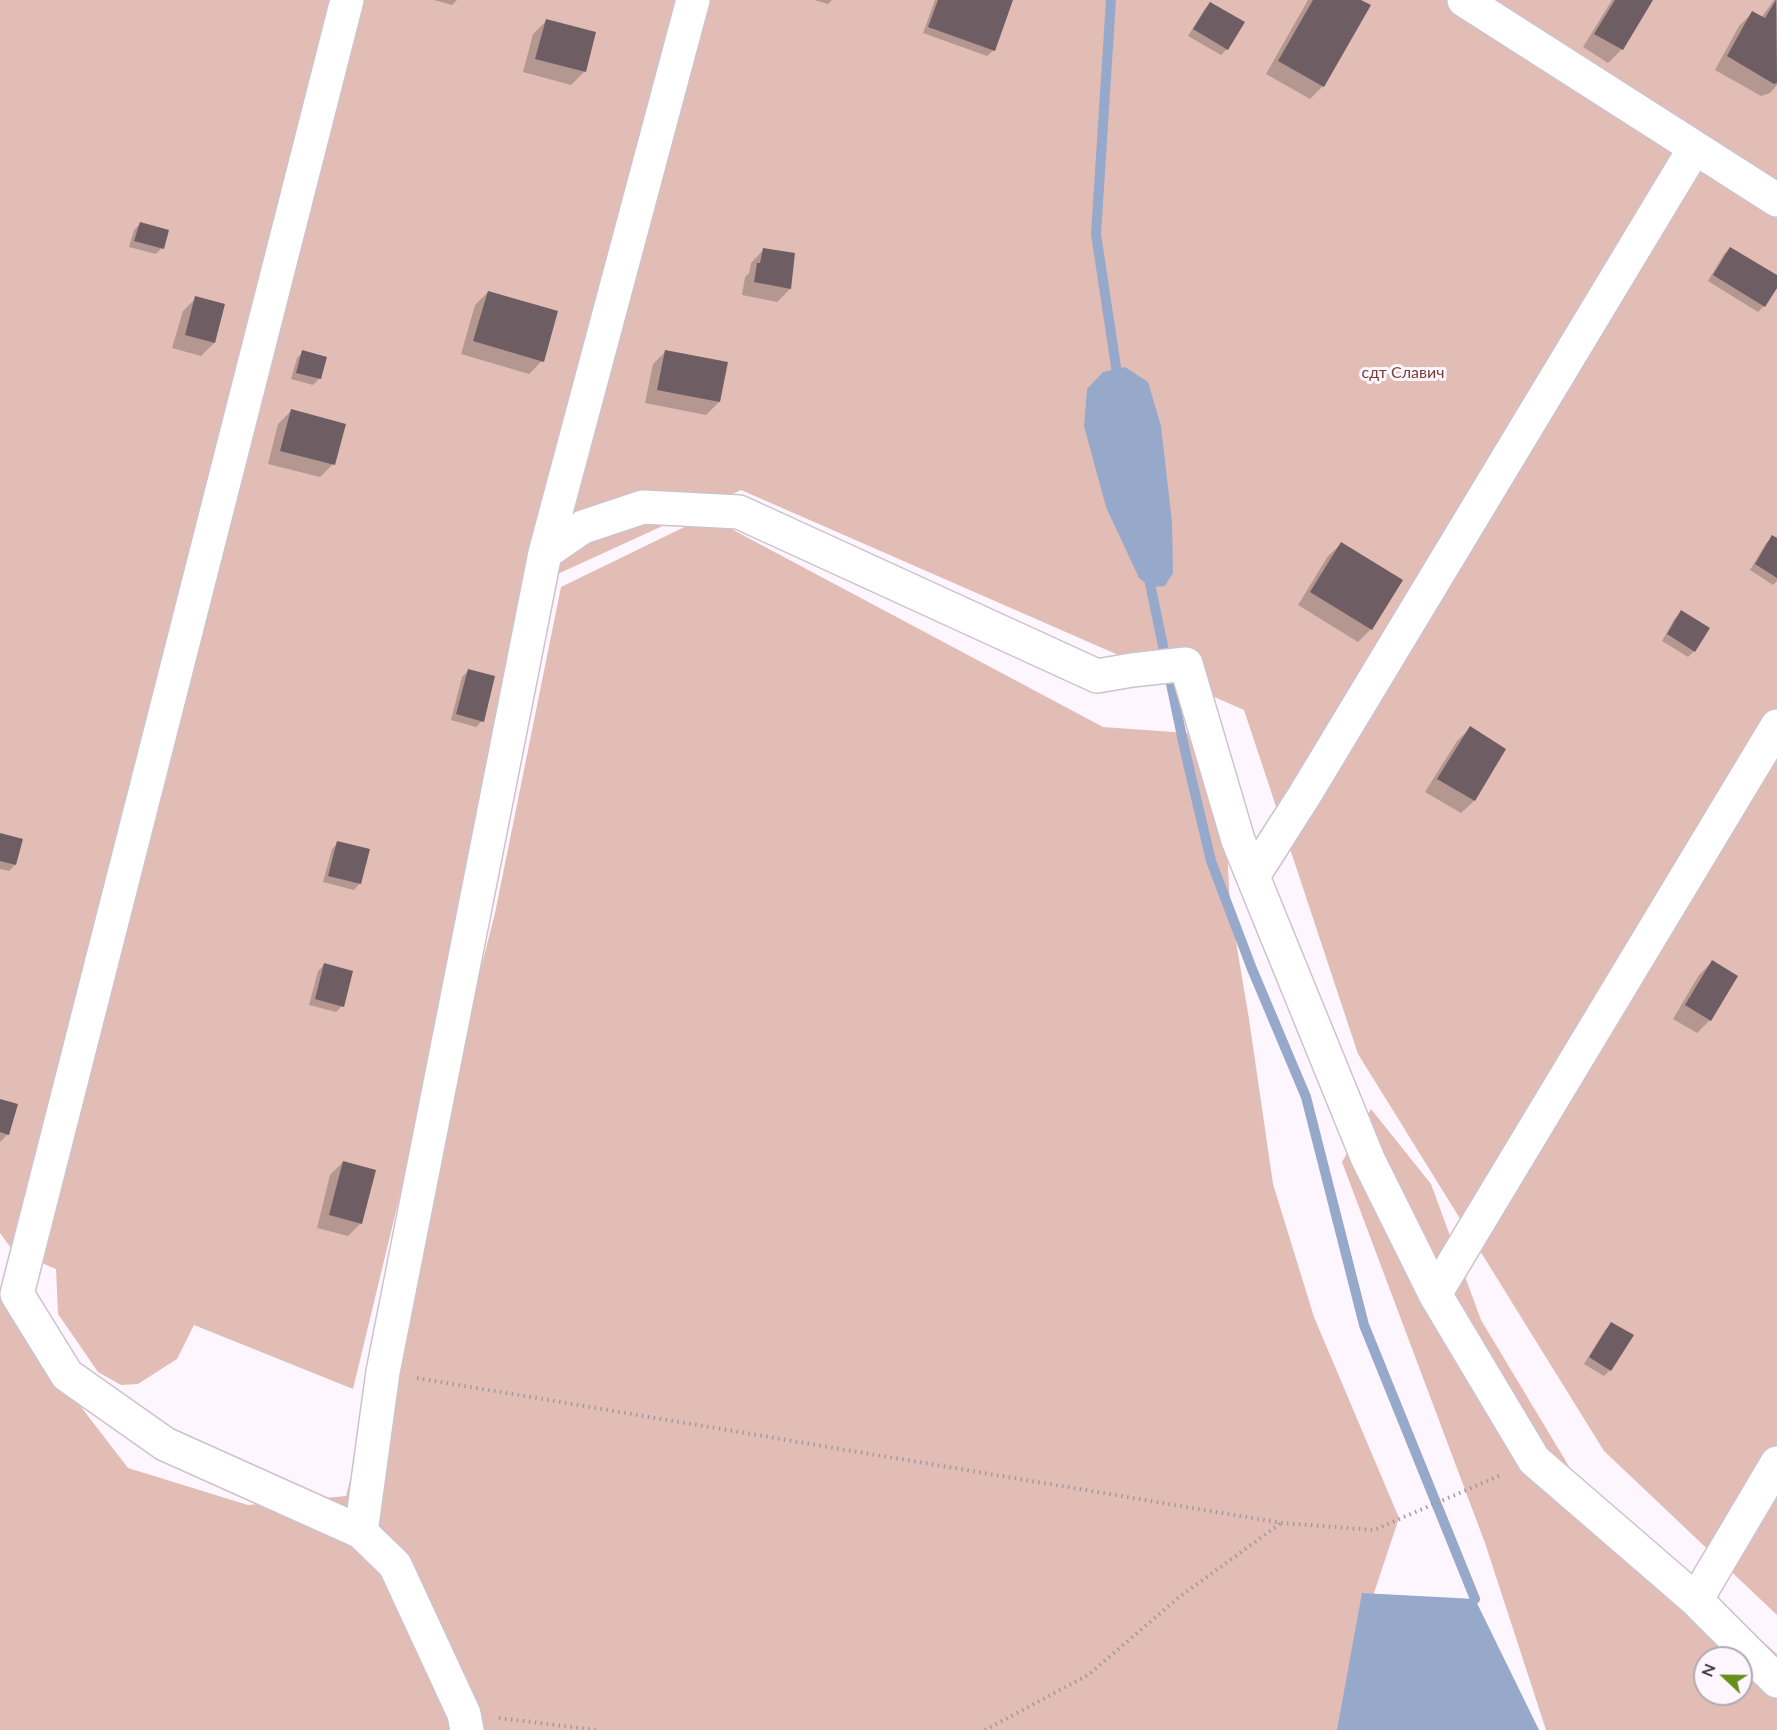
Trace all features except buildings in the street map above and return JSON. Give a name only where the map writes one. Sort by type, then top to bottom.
[{"type":"lane","points":[[346,0],[17,1294],[67,1375],[165,1444],[361,1532],[395,1565],[465,1722]]},
{"type":"lane","points":[[361,1532],[383,1372],[545,553],[693,0]]},
{"type":"lane","points":[[1464,0],[1777,200]]},
{"type":"lane","points":[[1253,876],[1311,786],[1694,148]]},
{"type":"lane","points":[[545,553],[583,527],[643,507],[738,512],[1097,676],[1186,664],[1238,840],[1368,1159],[1435,1294],[1533,1460],[1696,1600],[1777,1681]]},
{"type":"lane","points":[[1435,1294],[1777,726]]},
{"type":"lane","points":[[1696,1600],[1777,1463]]},
{"type":"path","points":[[383,1372],[1282,1523],[1374,1530],[1533,1460]]},
{"type":"path","points":[[985,1730],[1088,1676],[1178,1598],[1282,1523]]},
{"type":"path","points":[[465,1722],[597,1730]]},
{"type":"green space","name":"сдт Славич","points":[[0,0],[1777,0],[1777,1615],[1604,1451],[1358,1054],[1244,710],[741,490],[549,578],[353,1389],[194,1325],[177,1359],[138,1384],[121,1385],[98,1372],[58,1314],[56,1269],[13,1251],[0,1233]]},
{"type":"green space","points":[[707,516],[1103,727],[1202,734],[1224,787],[1230,906],[1273,1184],[1314,1317],[1399,1518],[1367,1614],[1379,1730],[0,1730],[0,1293],[68,1390],[128,1468],[248,1505],[346,1496],[495,913],[561,587]]},
{"type":"green space","points":[[1371,1109],[1431,1184],[1481,1320],[1576,1478],[1777,1654],[1777,1730],[1546,1730],[1485,1543],[1342,1162]]},
{"type":"water","points":[[1125,367],[1148,382],[1161,426],[1172,522],[1173,573],[1165,586],[1151,587],[1139,578],[1106,507],[1084,426],[1087,389],[1103,372]]},
{"type":"water","points":[[1362,1593],[1475,1599],[1539,1730],[1337,1730]]},
{"type":"waterway","points":[[1111,0],[1096,234],[1118,380]]},
{"type":"waterway","points":[[1148,574],[1185,751],[1211,861],[1252,969],[1306,1097],[1364,1325],[1475,1599]]}]
